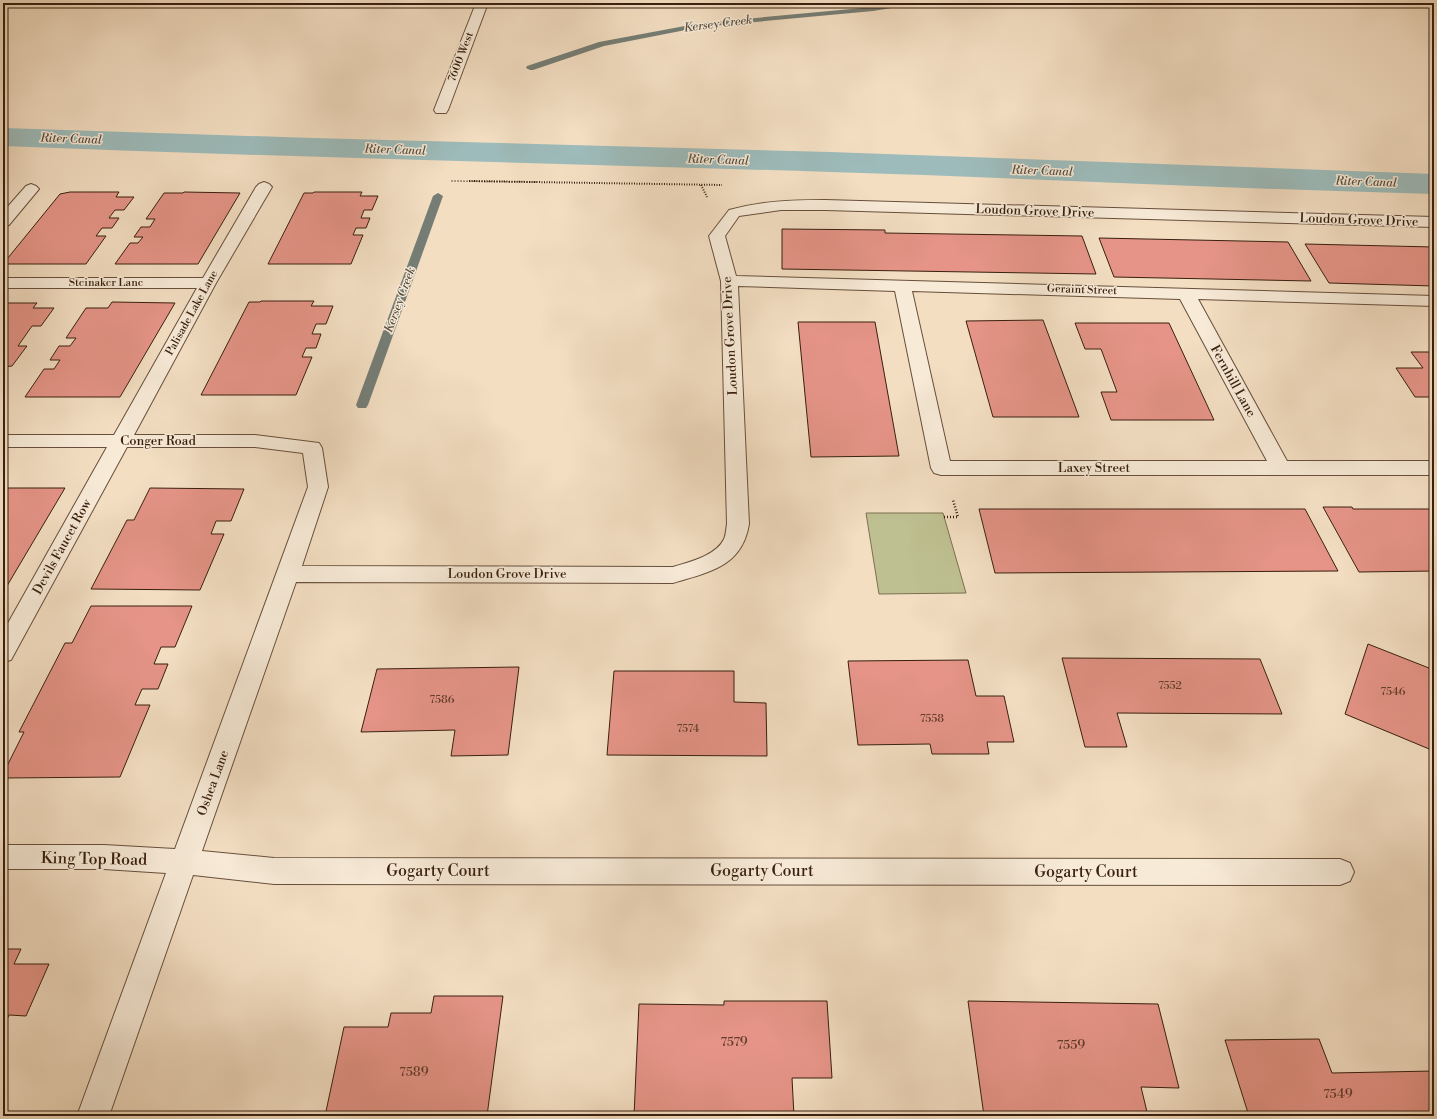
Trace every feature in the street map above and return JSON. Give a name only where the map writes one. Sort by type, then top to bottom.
[{"type":"street","name":"7600 West","points":[[441,110],[482,3]]},
{"type":"street","name":"Palisade Lake Lane","points":[[121,441],[208,283],[264,187]]},
{"type":"street","points":[[3,222],[31,189]]},
{"type":"street","name":"Loudon Grove Drive","points":[[288,574],[673,575],[703,565],[725,554],[735,539],[738,524],[729,281],[720,251],[718,236],[734,213],[755,208],[781,205],[1434,222]]},
{"type":"street","name":"Geraint Street","points":[[729,281],[1434,301]]},
{"type":"street","name":"Steinaker Lane","points":[[3,283],[208,283]]},
{"type":"street","name":"Laxey Street","points":[[902,285],[941,468],[1434,468]]},
{"type":"street","name":"Fernhill Lane","points":[[1186,294],[1281,468]]},
{"type":"street","name":"Conger Road","points":[[3,441],[255,440],[312,448]]},
{"type":"street","name":"Devils Faucet Row","points":[[3,653],[121,441]]},
{"type":"street","name":"Oshea Lane","points":[[93,1116],[288,574],[318,486],[312,448]]},
{"type":"street","name":"King Top Road","points":[[3,857],[104,857],[184,862]]},
{"type":"street","name":"Gogarty Court","points":[[184,862],[274,871],[1340,872]]},
{"type":"path","points":[[701,185],[711,203]]},
{"type":"path","points":[[944,518],[958,518],[952,495]]},
{"type":"green space","points":[[866,513],[943,513],[966,593],[879,594]]},
{"type":"building","points":[[70,192],[119,192],[116,197],[134,197],[124,210],[115,210],[109,218],[119,218],[112,228],[102,228],[96,236],[106,236],[86,264],[3,264],[60,194]]},
{"type":"building","points":[[362,192],[360,196],[378,196],[372,210],[364,210],[361,218],[370,218],[366,228],[356,228],[353,235],[363,235],[351,264],[268,264],[304,193]]},
{"type":"building","points":[[164,193],[240,193],[198,264],[115,264],[130,243],[138,243],[143,237],[134,237],[141,227],[150,227],[155,219],[146,219]]},
{"type":"building","points":[[782,229],[885,230],[885,233],[1082,236],[1096,274],[782,269]]},
{"type":"building","points":[[1099,238],[1288,242],[1311,281],[1114,277]]},
{"type":"building","points":[[1305,244],[1434,247],[1434,286],[1329,283]]},
{"type":"building","points":[[314,301],[311,306],[333,306],[326,324],[316,324],[312,334],[321,334],[316,348],[306,348],[302,357],[312,357],[296,395],[201,395],[249,302]]},
{"type":"building","points":[[112,302],[175,303],[120,397],[25,397],[44,369],[54,369],[60,360],[50,360],[59,346],[70,346],[76,338],[66,338],[86,308],[108,308]]},
{"type":"building","points":[[3,303],[37,303],[33,308],[54,308],[41,326],[32,326],[18,346],[27,346],[12,366],[3,367]]},
{"type":"building","points":[[1043,320],[1079,417],[993,417],[966,321]]},
{"type":"building","points":[[798,322],[875,322],[899,456],[811,457]]},
{"type":"building","points":[[1075,323],[1169,323],[1214,420],[1111,420],[1101,392],[1117,392],[1101,349],[1085,349]]},
{"type":"building","points":[[1411,352],[1434,352],[1434,397],[1415,397],[1396,368],[1423,368]]},
{"type":"building","points":[[3,488],[65,488],[4,591],[3,591]]},
{"type":"building","points":[[150,488],[244,489],[231,521],[216,521],[211,534],[224,534],[200,590],[91,589],[127,520],[134,520]]},
{"type":"building","points":[[1323,507],[1352,507],[1353,509],[1434,509],[1434,571],[1359,572]]},
{"type":"building","points":[[979,509],[1305,509],[1338,571],[995,573]]},
{"type":"building","points":[[91,606],[192,606],[175,647],[161,647],[154,664],[168,664],[158,689],[142,689],[135,705],[150,705],[120,777],[3,778],[3,774],[24,732],[19,732],[65,643],[72,643]]},
{"type":"building","points":[[1368,644],[1434,670],[1434,751],[1345,714]]},
{"type":"building","points":[[1062,658],[1260,659],[1282,714],[1117,713],[1127,747],[1085,747]]},
{"type":"building","points":[[968,660],[976,696],[1004,696],[1014,742],[987,742],[989,754],[932,754],[930,744],[858,745],[848,661]]},
{"type":"building","points":[[519,667],[508,755],[451,756],[455,730],[361,732],[377,669]]},
{"type":"building","points":[[614,671],[734,671],[734,702],[766,703],[767,756],[607,755]]},
{"type":"building","points":[[3,949],[21,949],[14,964],[49,964],[26,1016],[9,1015],[3,1029]]},
{"type":"building","points":[[434,996],[503,996],[487,1116],[325,1116],[344,1027],[388,1027],[391,1013],[431,1013]]},
{"type":"building","points":[[724,1001],[827,1001],[832,1078],[792,1078],[794,1116],[634,1116],[639,1004],[724,1005]]},
{"type":"building","points":[[968,1001],[1158,1004],[1179,1088],[1141,1087],[1148,1116],[984,1116]]},
{"type":"building","points":[[1319,1039],[1332,1073],[1434,1071],[1434,1116],[1249,1116],[1225,1040]]},
{"type":"waterway","name":"Kersey Creek","points":[[530,68],[602,44],[701,25],[873,9],[910,3]]},
{"type":"waterway","name":"Riter Canal","points":[[3,137],[313,148],[830,162],[1283,180],[1434,184]]},
{"type":"waterway","name":"Kersey Creek","points":[[362,405],[438,196]]}]
